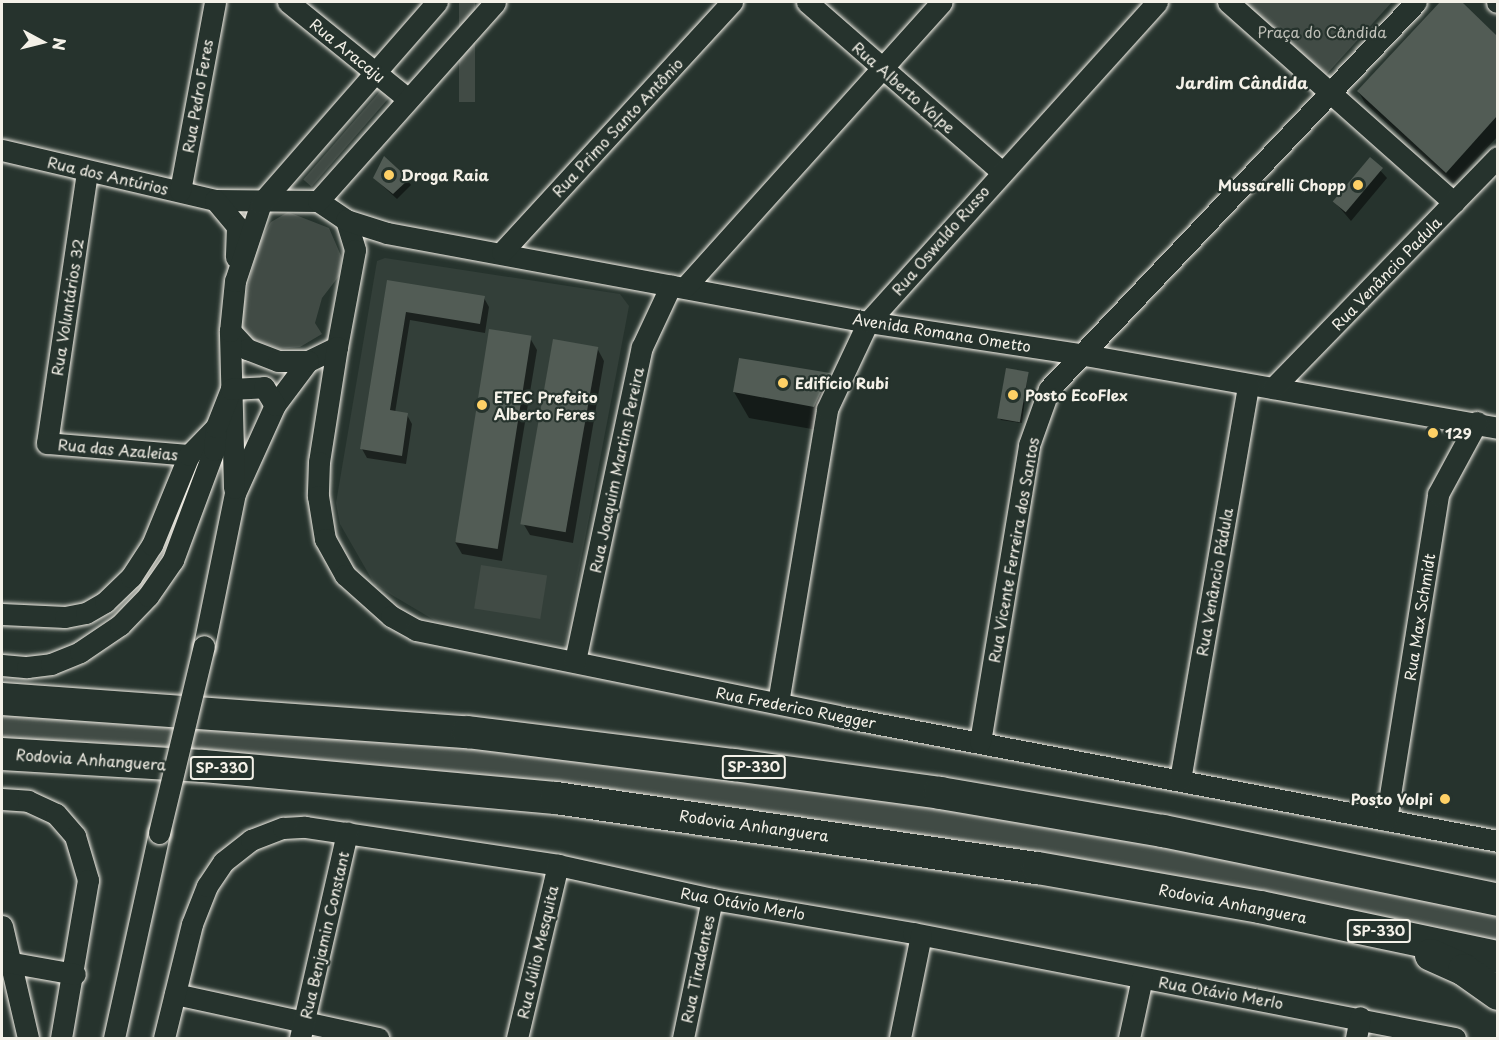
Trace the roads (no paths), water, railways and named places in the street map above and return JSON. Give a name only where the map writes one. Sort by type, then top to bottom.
[{"type":"highway","name":"SP-330","points":[[2,699],[468,732],[723,763],[964,797],[1251,847],[1497,900]]},
{"type":"highway","name":"Rodovia Anhanguera","points":[[2,754],[215,767],[556,798],[870,841],[1260,907],[1497,957]]},
{"type":"highway","points":[[1402,878],[1497,882]]},
{"type":"highway","points":[[1260,907],[1425,953],[1464,970],[1497,994]]},
{"type":"street","name":"Rua Pedro Feres","points":[[180,191],[215,2]]},
{"type":"street","name":"Rua Aracaju","points":[[288,2],[408,99]]},
{"type":"street","points":[[235,281],[261,203],[374,71],[437,2]]},
{"type":"street","points":[[318,201],[495,2]]},
{"type":"street","name":"Rua Primo Santo Antônio","points":[[502,252],[732,2]]},
{"type":"street","name":"Rua Alberto Volpe","points":[[807,2],[1001,171]]},
{"type":"street","name":"Rua Joaquim Martins Pereira","points":[[575,661],[642,347],[679,285],[942,2]]},
{"type":"street","name":"Rua Oswaldo Russo","points":[[778,703],[827,409],[868,322],[1001,171],[1157,2]]},
{"type":"street","points":[[1228,2],[1332,92],[1454,203]]},
{"type":"street","name":"Rua Vicente Ferreira dos Santos","points":[[980,742],[1029,446],[1049,389],[1085,355],[1416,2]]},
{"type":"street","name":"Rua dos Antúrios","points":[[2,150],[87,172],[215,200],[261,203]]},
{"type":"street","name":"Rua Venâncio Padula","points":[[1273,388],[1497,157]]},
{"type":"street","name":"Rua Voluntários 32","points":[[47,443],[87,172]]},
{"type":"street","points":[[215,200],[237,226],[231,331],[235,492]]},
{"type":"street","points":[[114,1038],[159,833],[204,646],[235,492],[275,405],[308,361],[337,346],[356,250],[346,220],[318,201],[261,203]]},
{"type":"street","name":"Avenida Romana Ometto","points":[[346,220],[387,233],[502,252],[868,322],[1085,355],[1491,425]]},
{"type":"street","points":[[356,250],[387,233]]},
{"type":"street","points":[[231,331],[247,349],[278,361],[308,361]]},
{"type":"street","name":"Rua Frederico Ruegger","points":[[337,346],[319,462],[318,496],[325,539],[345,575],[391,616],[416,630],[778,703],[1497,841]]},
{"type":"street","name":"Rua Venâncio Pádula","points":[[1180,780],[1248,384]]},
{"type":"street","points":[[231,389],[264,387],[275,405]]},
{"type":"street","points":[[2,665],[27,667],[51,664],[80,652],[120,625],[148,596],[173,560],[191,516],[214,450],[216,427],[231,389]]},
{"type":"street","name":"Rua Max Schmidt","points":[[1386,820],[1438,494],[1491,425]]},
{"type":"street","points":[[2,614],[65,617],[86,613],[105,602],[131,577],[152,545],[189,454],[216,427]]},
{"type":"street","name":"Rua das Azaleias","points":[[47,443],[189,454]]},
{"type":"street","points":[[2,800],[28,801],[56,814],[75,836],[88,880],[75,974],[61,1038]]},
{"type":"street","name":"Rua Otávio Merlo","points":[[164,1038],[192,924],[207,886],[223,862],[251,840],[283,828],[347,832],[558,865],[712,899],[921,935],[1360,1017],[1455,1038]]},
{"type":"street","name":"Rua Benjamin Constant","points":[[302,1030],[347,832]]},
{"type":"street","name":"Rua Júlio Mesquita","points":[[516,1038],[558,865]]},
{"type":"street","name":"Rua Tiradentes","points":[[683,1038],[712,899]]},
{"type":"street","points":[[2,926],[6,962],[28,1038]]},
{"type":"street","points":[[900,1038],[921,935]]},
{"type":"street","points":[[6,962],[75,974]]},
{"type":"street","points":[[1129,1038],[1142,978]]},
{"type":"street","points":[[175,994],[302,1030],[378,1038]]},
{"type":"street","points":[[1356,1038],[1360,1017]]},
{"type":"place","name":"Droga Raia","points":[[389,175]]},
{"type":"place","name":"Mussarelli Chopp","points":[[1358,185]]},
{"type":"place","name":"Edifício Rubi","points":[[783,383]]},
{"type":"place","name":"Posto EcoFlex","points":[[1013,395]]},
{"type":"place","name":"ETEC Prefeito Alberto Feres","points":[[482,405]]},
{"type":"place","name":"129","points":[[1433,433]]},
{"type":"place","name":"Posto Volpi","points":[[1445,799]]},
{"type":"district","name":"Jardim Cândida","points":[[1242,82]]},
{"type":"park label","name":"Praça do Cândida","points":[[1322,32]]}]
